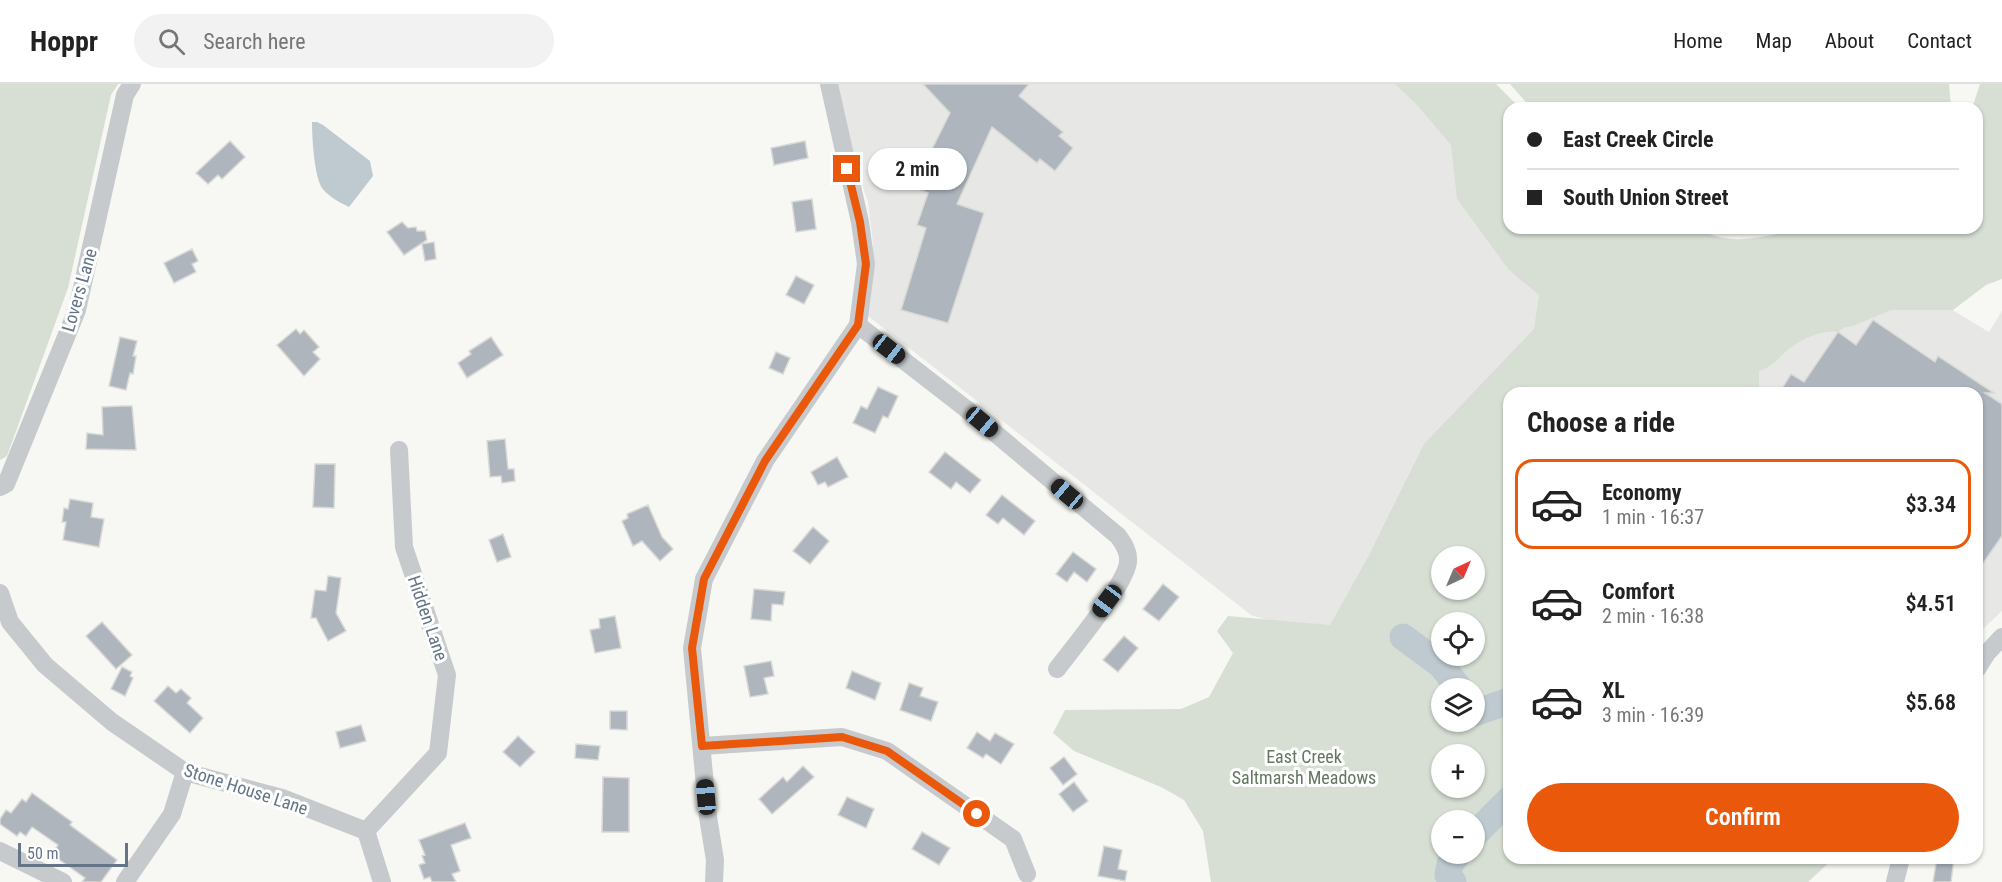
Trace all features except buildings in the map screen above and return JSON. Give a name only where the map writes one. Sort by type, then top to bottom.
[{"type":"street","name":"Lovers Lane","points":[[0,487],[6,484],[77,310],[125,95],[132,84]]},
{"type":"street","points":[[714,882],[715,860],[708,817],[692,648],[704,579],[765,461],[858,325],[866,264],[860,222],[829,84]]},
{"type":"street","points":[[858,325],[964,408],[1124,543],[1128,562],[1120,584],[1057,669]]},
{"type":"street","name":"Hidden Lane","points":[[366,831],[438,753],[447,675],[404,547],[399,450]]},
{"type":"street","name":"Stone House Lane","points":[[0,593],[10,622],[45,665],[111,722],[185,772],[282,798],[366,831]]},
{"type":"street","points":[[1983,659],[2002,637]]},
{"type":"street","points":[[702,746],[842,737],[887,751],[1013,839],[1027,874]]},
{"type":"street","points":[[125,882],[172,814],[185,772]]},
{"type":"street","points":[[366,831],[382,882]]},
{"type":"street","points":[[0,852],[63,882]]},
{"type":"street","points":[[1895,882],[1900,864]]},
{"type":"shaded area","points":[[834,84],[1454,84],[1503,212],[1503,234],[1513,234],[1560,300],[1338,641],[1251,615],[863,312],[870,287],[873,244],[868,202],[845,135]]},
{"type":"shaded area","points":[[312,122],[323,125],[370,161],[373,176],[349,207],[328,194],[319,182],[314,156]]},
{"type":"shaded area","points":[[1873,300],[1944,305],[1989,332],[2002,311],[2002,611],[1983,629],[1983,387],[1747,387],[1796,325]]},
{"type":"green space","points":[[0,84],[118,84],[111,95],[68,288],[7,456],[0,460]]},
{"type":"green space","name":"East Creek Saltmarsh Meadows","points":[[1395,84],[1496,84],[1514,102],[1503,102],[1503,234],[1710,234],[1735,239],[1749,239],[1779,234],[1983,234],[1983,102],[1974,102],[1980,84],[2002,84],[2002,279],[1986,285],[1953,310],[1891,310],[1838,332],[1825,332],[1806,338],[1759,371],[1758,387],[1503,387],[1503,864],[1828,864],[1808,882],[1211,882],[1203,831],[1184,800],[1161,787],[1074,751],[1053,733],[1065,710],[1181,709],[1209,697],[1233,653],[1217,631],[1228,616],[1330,625],[1368,557],[1424,444],[1534,329],[1539,295],[1509,270],[1457,199],[1451,145],[1417,105]]},
{"type":"green space","points":[[1510,84],[1949,84],[1950,102],[1526,102]]},
{"type":"waterway","points":[[1403,637],[1441,665],[1451,678]]},
{"type":"waterway","points":[[1485,709],[1503,703]]},
{"type":"waterway","points":[[1485,824],[1503,806]]},
{"type":"waterway","points":[[1450,864],[1448,875],[1453,882]]},
{"type":"route","points":[[847,169],[860,222],[866,264],[858,325],[765,461],[704,579],[692,648],[702,746],[842,737],[860,741],[887,751],[977,814]]}]
